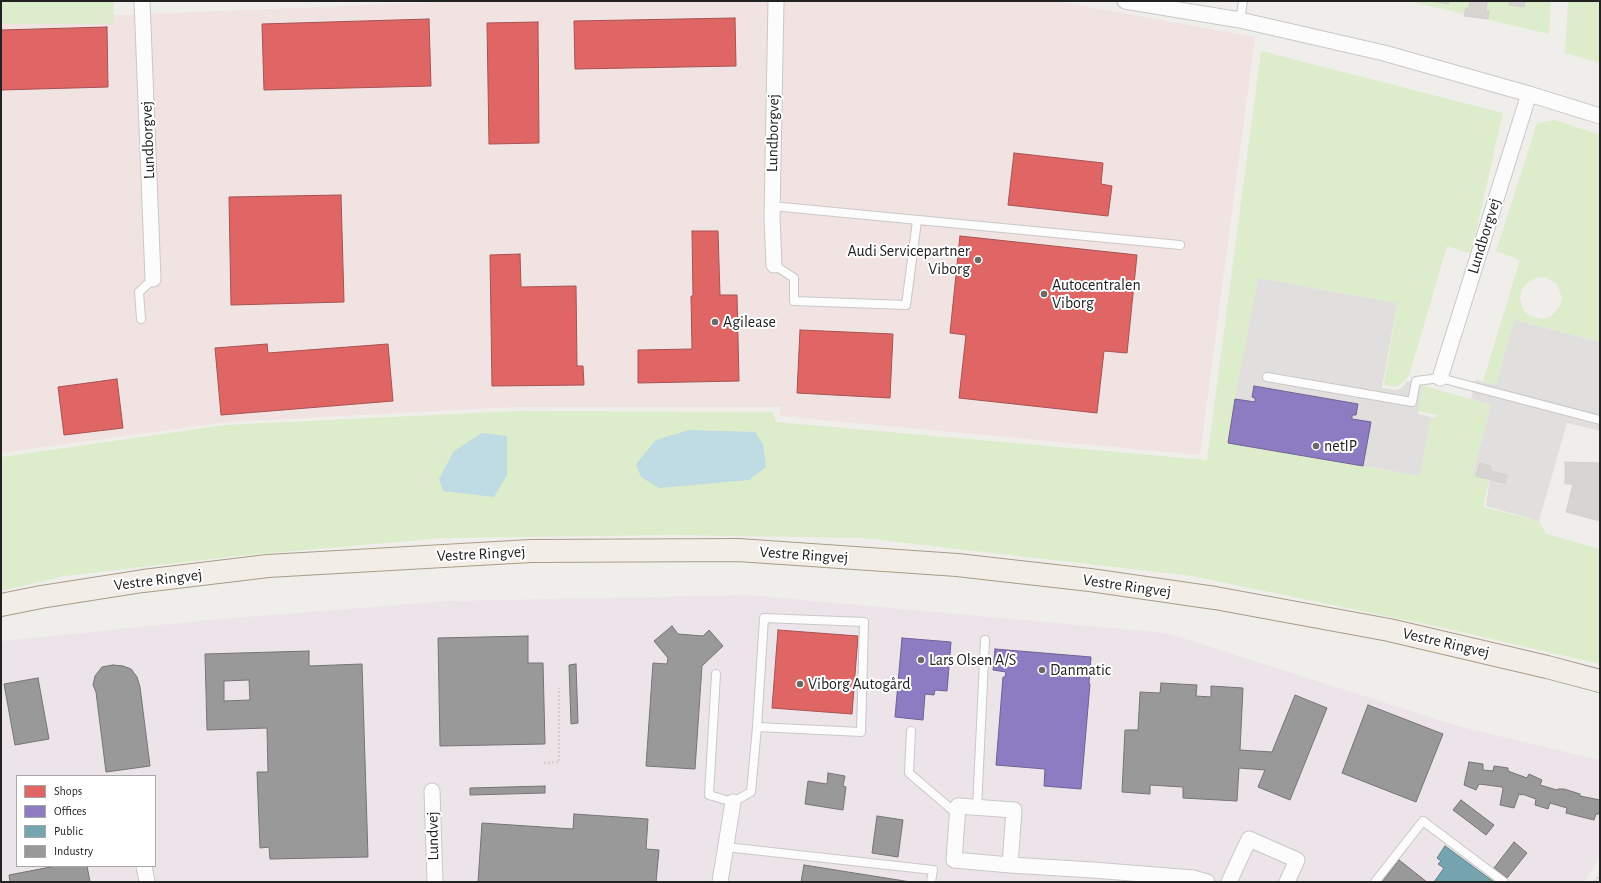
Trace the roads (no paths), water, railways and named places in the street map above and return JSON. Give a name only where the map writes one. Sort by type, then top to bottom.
[{"type":"main road","name":"Vestre Ringvej","points":[[1,606],[41,597],[143,581],[268,566],[531,551],[738,550],[957,565],[1090,580],[1215,598],[1389,630],[1547,667],[1600,682]]},
{"type":"street","name":"Lundborgvej","points":[[142,1],[153,279]]},
{"type":"street","name":"Lundborgvej","points":[[774,265],[772,206],[776,1]]},
{"type":"street","points":[[1125,1],[1240,20],[1384,53],[1529,94],[1600,116]]},
{"type":"street","name":"Lundborgvej","points":[[1440,378],[1529,94]]},
{"type":"street","name":"Lundvej","points":[[432,791],[435,882]]},
{"type":"street","points":[[720,882],[733,802]]},
{"type":"street","points":[[1010,865],[1014,810],[958,806],[954,860],[1010,865],[1092,876],[1193,878],[1207,882]]},
{"type":"street","points":[[1229,882],[1249,838],[1297,860],[1287,882]]},
{"type":"street","points":[[144,867],[147,882]]},
{"type":"lane","points":[[1240,20],[1243,1]]},
{"type":"lane","points":[[772,206],[1180,245]]},
{"type":"lane","points":[[774,265],[794,278],[794,301],[906,305],[917,221]]},
{"type":"lane","points":[[140,319],[139,292],[153,279]]},
{"type":"lane","points":[[1267,377],[1412,402],[1416,381],[1440,378],[1600,420]]},
{"type":"lane","points":[[716,674],[709,795],[733,802],[751,792],[764,618],[864,622],[861,732],[757,727]]},
{"type":"lane","points":[[977,808],[985,640]]},
{"type":"lane","points":[[911,731],[910,772],[957,814]]},
{"type":"lane","points":[[1374,882],[1423,821],[1504,882]]},
{"type":"lane","points":[[726,847],[933,870],[931,882]]},
{"type":"water","points":[[689,430],[755,432],[763,444],[766,467],[749,480],[659,488],[641,477],[636,464],[656,440]]},
{"type":"water","points":[[482,433],[507,436],[507,475],[494,497],[443,491],[439,479],[454,451]]},
{"type":"place","name":"Audi Servicepartner Viborg","points":[[978,260]]},
{"type":"place","name":"Autocentralen Viborg","points":[[1044,294]]},
{"type":"place","name":"Agilease","points":[[715,322]]},
{"type":"place","name":"netIP","points":[[1316,446]]},
{"type":"place","name":"Lars Olsen A/S","points":[[921,660]]},
{"type":"place","name":"Danmatic","points":[[1042,670]]},
{"type":"place","name":"Viborg Autogård","points":[[800,684]]}]
